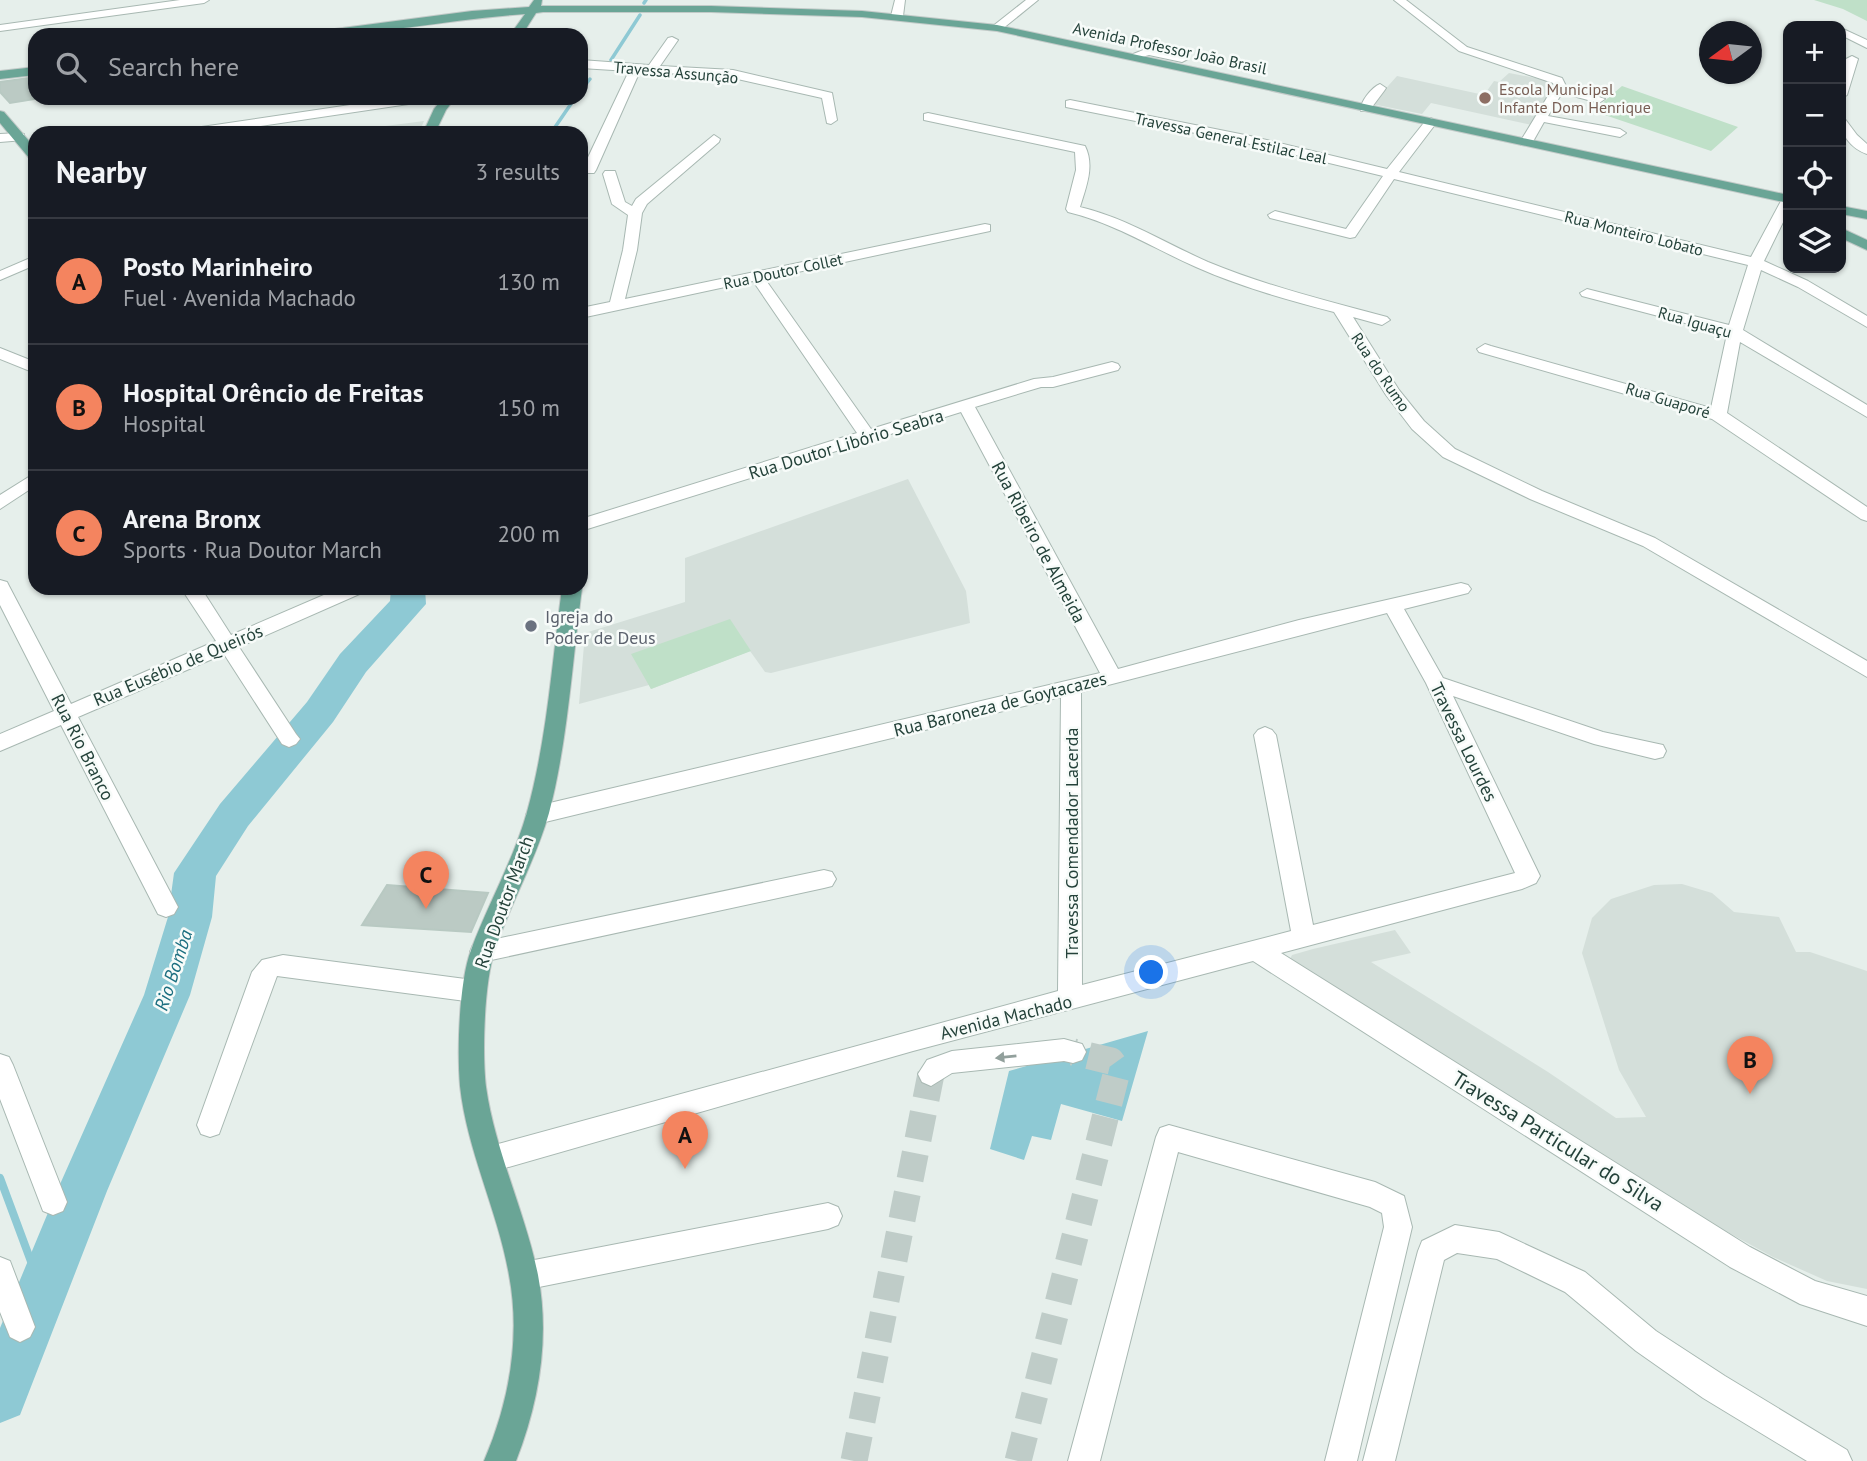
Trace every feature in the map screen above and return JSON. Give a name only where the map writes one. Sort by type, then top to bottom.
[{"type":"main road","name":"Avenida Professor João Brasil","points":[[363,28],[536,4],[897,16],[997,28],[1757,192],[1783,201]]},
{"type":"main road","points":[[521,28],[536,4]]},
{"type":"main road","points":[[0,75],[28,72]]},
{"type":"main road","points":[[432,126],[443,105]]},
{"type":"main road","points":[[2,121],[28,148]]},
{"type":"main road","points":[[1846,212],[1867,215]]},
{"type":"main road","points":[[1846,235],[1867,246]]},
{"type":"main road","name":"Rua Doutor March","points":[[500,1461],[511,1434],[529,1357],[524,1276],[480,1122],[473,1085],[474,991],[482,952],[537,815],[550,758],[571,595]]},
{"type":"street","points":[[0,28],[204,0]]},
{"type":"street","points":[[897,16],[900,0]]},
{"type":"street","points":[[997,28],[1033,0]]},
{"type":"street","points":[[1399,0],[1463,49],[1558,81],[1559,88],[1526,142]]},
{"type":"street","points":[[1846,34],[1867,45]]},
{"type":"street","points":[[652,68],[672,40]]},
{"type":"street","points":[[1132,57],[1149,51],[1182,59]]},
{"type":"street","points":[[1844,84],[1852,59]]},
{"type":"street","name":"Travessa Assunção","points":[[588,65],[733,74],[824,95],[830,101],[831,120]]},
{"type":"street","points":[[589,170],[636,68]]},
{"type":"street","points":[[1364,108],[1380,88]]},
{"type":"street","points":[[1559,88],[1599,99]]},
{"type":"street","name":"Travessa General Estilac Leal","points":[[1070,104],[1250,140],[1390,175]]},
{"type":"street","points":[[235,126],[375,105]]},
{"type":"street","points":[[928,117],[1080,149],[1083,163],[1073,209],[1096,214],[1226,274],[1382,320]]},
{"type":"street","points":[[1541,118],[1620,133]]},
{"type":"street","points":[[1275,215],[1350,234],[1390,175],[1431,122]]},
{"type":"street","points":[[1846,129],[1867,150]]},
{"type":"street","points":[[0,138],[19,137]]},
{"type":"street","points":[[616,307],[630,250],[635,213],[641,202],[714,139]]},
{"type":"street","points":[[610,174],[620,204],[635,213]]},
{"type":"street","name":"Rua Monteiro Lobato","points":[[1390,175],[1757,263],[1803,284],[1867,321]]},
{"type":"street","points":[[1718,415],[1733,331],[1757,263],[1776,218],[1783,209]]},
{"type":"street","name":"Rua Doutor Collet","points":[[588,312],[985,228]]},
{"type":"street","points":[[0,276],[28,263]]},
{"type":"street","points":[[757,277],[868,437]]},
{"type":"street","name":"Rua Iguaçu","points":[[1587,293],[1733,331],[1867,412]]},
{"type":"street","name":"Rua do Rumo","points":[[1340,309],[1392,392],[1418,425],[1449,453],[1536,495],[1649,542],[1867,670]]},
{"type":"street","name":"Rua Guaporé","points":[[1485,349],[1718,415],[1755,439],[1763,448],[1867,515]]},
{"type":"street","points":[[0,354],[28,365]]},
{"type":"street","name":"Rua Doutor Libório Seabra","points":[[588,523],[967,407],[1040,382],[1053,382],[1112,367]]},
{"type":"street","name":"Rua Ribeiro de Almeida","points":[[967,407],[1112,677]]},
{"type":"street","points":[[1755,439],[1770,444],[1830,482],[1867,497]]},
{"type":"street","points":[[0,503],[28,483]]},
{"type":"street","name":"Rua Rio Branco","points":[[0,586],[166,907]]},
{"type":"street","name":"Rua Baroneza de Goytacazes","points":[[537,815],[1112,677],[1461,589]]},
{"type":"street","points":[[196,595],[289,738]]},
{"type":"street","name":"Rua Eusébio de Queirós","points":[[0,743],[341,595]]},
{"type":"street","name":"Travessa Lourdes","points":[[1392,605],[1436,682],[1528,876],[1522,880]]},
{"type":"street","points":[[1436,682],[1601,739],[1655,751]]},
{"type":"street","name":"Travessa Comendador Lacerda","points":[[1070,1000],[1071,687]]},
{"type":"street","points":[[1265,735],[1304,938]]},
{"type":"street","points":[[482,952],[824,879]]},
{"type":"street","name":"Avenida Machado","points":[[491,1159],[913,1040],[1522,880]]},
{"type":"street","name":"Travessa Particular do Silva","points":[[1258,951],[1740,1256],[1810,1294],[1867,1311]]},
{"type":"street","points":[[210,1125],[264,972],[271,967],[283,965],[474,991]]},
{"type":"street","points":[[932,1074],[936,1068],[951,1062],[1064,1050],[1073,1052]]},
{"type":"street","points":[[0,1065],[53,1202]]},
{"type":"street","points":[[1084,1461],[1169,1137],[1375,1195],[1394,1205],[1398,1227],[1341,1461]]},
{"type":"street","points":[[524,1276],[828,1216]]},
{"type":"street","points":[[1379,1461],[1432,1251],[1455,1239],[1499,1246],[1575,1283],[1646,1341],[1714,1387],[1836,1461]]},
{"type":"street","points":[[0,1271],[20,1327]]},
{"type":"shaded area","name":"Escola Municipal Infante Dom Henrique","points":[[1509,73],[1551,81],[1545,94],[1549,95],[1532,125],[1431,103],[1422,114],[1372,104],[1397,76],[1484,95],[1494,81],[1499,82]]},
{"type":"shaded area","points":[[424,121],[422,126],[385,126]]},
{"type":"shaded area","points":[[908,479],[966,591],[970,623],[771,673],[765,672],[750,651],[651,689],[649,685],[579,704],[585,633],[685,602],[685,558]]},
{"type":"shaded area","points":[[1682,884],[1712,893],[1734,912],[1779,917],[1796,952],[1810,952],[1867,971],[1867,1289],[1827,1281],[1773,1257],[1709,1222],[1290,959],[1292,955],[1313,949],[1395,930],[1411,953],[1371,962],[1548,1072],[1616,1118],[1646,1117],[1619,1070],[1582,953],[1592,918],[1611,899],[1654,885]]},
{"type":"green space","points":[[1814,0],[1867,0],[1867,21],[1843,9]]},
{"type":"green space","points":[[1622,86],[1738,127],[1711,151],[1593,111]]},
{"type":"green space","points":[[730,619],[751,651],[651,689],[631,654]]},
{"type":"water","points":[[1148,1031],[1122,1121],[1061,1104],[1051,1140],[1032,1136],[1024,1160],[990,1149],[1009,1071]]},
{"type":"building","points":[[28,78],[28,100],[10,103],[0,92],[0,82]]},
{"type":"building","points":[[387,885],[488,893],[471,932],[362,925]]},
{"type":"waterway","name":"Rio Bomba","points":[[611,60],[640,15]]},
{"type":"waterway","name":"Rio Bomba","points":[[556,126],[570,105]]},
{"type":"waterway","name":"Rio Bomba","points":[[0,1395],[82,1191],[167,995],[190,917],[195,873],[234,815],[320,712],[353,663],[408,604],[408,595]]},
{"type":"waterway","points":[[0,1178],[42,1291]]},
{"type":"tunnel","points":[[1018,1461],[1116,1075],[1116,1068],[1111,1061],[1073,1052]]},
{"type":"tunnel","points":[[854,1461],[931,1074]]},
{"type":"place","name":"Escola Municipal Infante Dom Henrique","points":[[1485,98]]},
{"type":"place","name":"Igreja do Poder de Deus","points":[[531,626]]},
{"type":"place","name":"Arena Bronx","points":[[426,909]]},
{"type":"place","name":"Hospital Orêncio de Freitas","points":[[1750,1094]]},
{"type":"place","name":"Posto Marinheiro","points":[[685,1169]]}]
